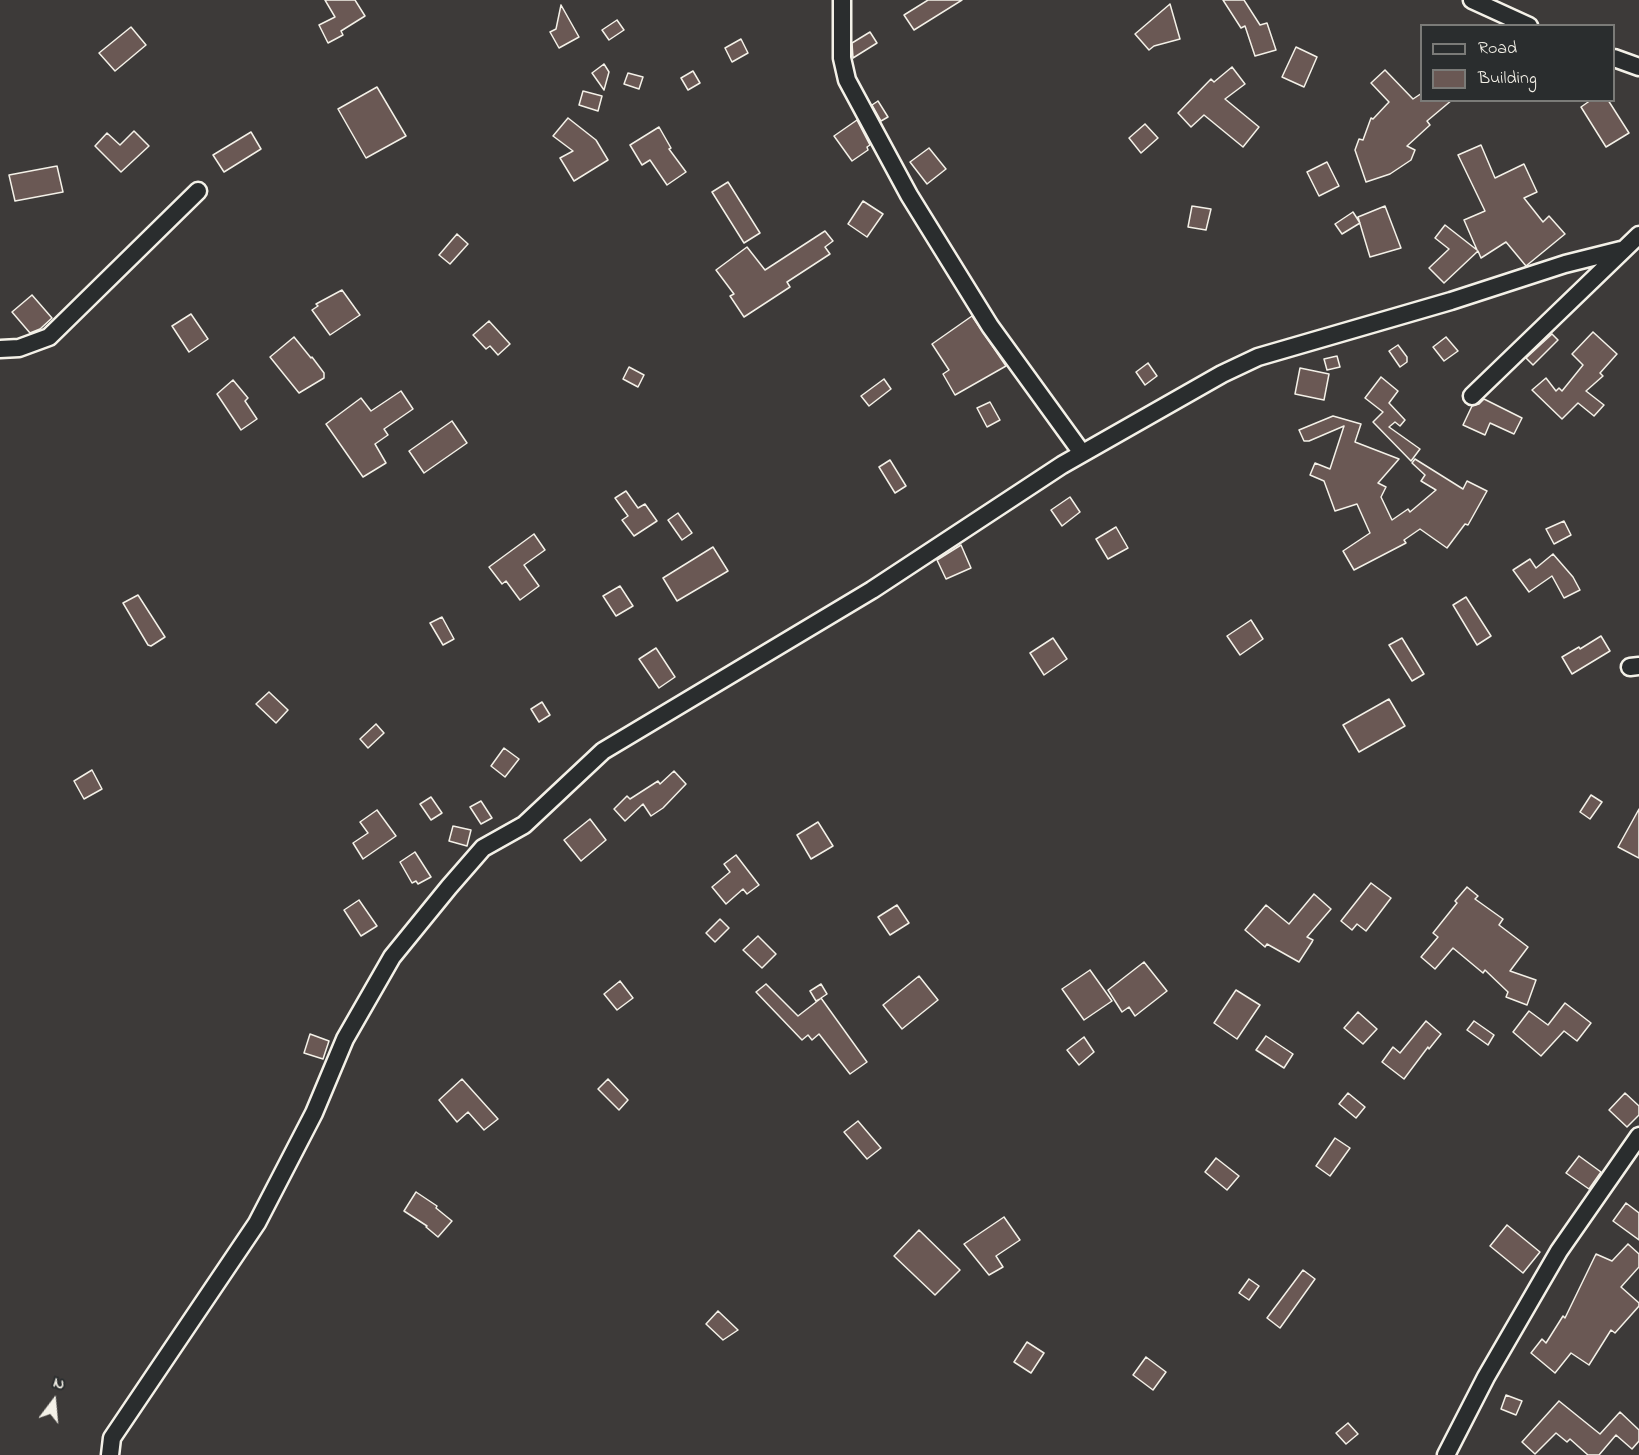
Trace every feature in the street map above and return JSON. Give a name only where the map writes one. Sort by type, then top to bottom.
[{"type":"street","points":[[842,0],[842,58],[847,80],[909,195],[990,326],[1082,453]]},
{"type":"street","points":[[1472,0],[1525,24]]},
{"type":"street","points":[[1615,58],[1639,67]]},
{"type":"street","points":[[0,349],[19,348],[49,337],[198,191]]},
{"type":"street","points":[[1472,396],[1639,235]]},
{"type":"street","points":[[110,1455],[112,1438],[257,1223],[314,1113],[345,1039],[392,957],[483,849],[524,825],[603,751],[872,590],[1082,453],[1212,379],[1258,357],[1451,301],[1565,264],[1621,250]]},
{"type":"street","points":[[1446,1455],[1486,1377],[1559,1251],[1639,1137]]},
{"type":"building","points":[[325,0],[355,0],[365,16],[341,31],[343,35],[328,43],[319,25],[335,17]]},
{"type":"building","points":[[928,0],[962,0],[914,30],[904,15]]},
{"type":"building","points":[[1223,0],[1244,0],[1260,25],[1267,23],[1276,50],[1255,56],[1245,26],[1241,28]]},
{"type":"building","points":[[1170,4],[1180,39],[1154,46],[1149,50],[1135,34]]},
{"type":"building","points":[[561,5],[579,37],[559,48],[550,32],[556,29]]},
{"type":"building","points":[[617,20],[624,30],[609,40],[602,30]]},
{"type":"building","points":[[131,27],[146,45],[115,71],[99,53]]},
{"type":"building","points":[[870,32],[877,43],[853,58],[852,43]]},
{"type":"building","points":[[741,39],[748,53],[732,62],[725,48]]},
{"type":"building","points":[[1296,47],[1317,57],[1304,87],[1282,77]]},
{"type":"building","points":[[604,64],[609,72],[604,90],[592,73]]},
{"type":"building","points":[[1232,67],[1245,84],[1225,99],[1259,127],[1243,147],[1204,115],[1191,127],[1178,113],[1211,79],[1214,82]]},
{"type":"building","points":[[1385,70],[1413,99],[1420,94],[1420,102],[1450,102],[1427,121],[1430,125],[1407,146],[1415,150],[1411,160],[1390,174],[1366,182],[1355,150],[1359,139],[1363,140],[1371,118],[1373,119],[1389,102],[1371,83]]},
{"type":"building","points":[[693,71],[700,83],[688,90],[681,78]]},
{"type":"building","points":[[628,73],[643,77],[639,89],[624,84]]},
{"type":"building","points":[[377,87],[406,136],[366,158],[338,109]]},
{"type":"building","points":[[583,91],[602,96],[598,111],[579,105]]},
{"type":"building","points":[[878,101],[888,117],[881,121],[872,105]]},
{"type":"building","points":[[1588,102],[1609,102],[1629,133],[1606,147],[1581,107]]},
{"type":"building","points":[[568,118],[596,140],[608,160],[574,181],[560,158],[573,151],[553,136]]},
{"type":"building","points":[[857,120],[870,145],[867,147],[868,150],[852,161],[834,136]]},
{"type":"building","points":[[1145,124],[1158,138],[1141,153],[1129,138]]},
{"type":"building","points":[[659,127],[671,148],[669,149],[686,172],[667,185],[650,160],[642,165],[630,145]]},
{"type":"building","points":[[134,131],[149,146],[121,172],[95,146],[107,133],[120,145]]},
{"type":"building","points":[[251,132],[261,149],[224,172],[213,155]]},
{"type":"building","points":[[1481,145],[1495,178],[1524,164],[1537,192],[1524,198],[1543,222],[1549,216],[1565,234],[1526,266],[1506,242],[1481,258],[1478,251],[1444,283],[1429,268],[1449,249],[1435,238],[1445,225],[1477,250],[1464,220],[1485,211],[1458,155]]},
{"type":"building","points":[[929,148],[946,169],[927,184],[910,162]]},
{"type":"building","points":[[1327,162],[1339,186],[1319,196],[1307,172]]},
{"type":"building","points":[[57,166],[63,192],[15,201],[9,175]]},
{"type":"building","points":[[728,182],[760,233],[744,243],[712,192]]},
{"type":"building","points":[[863,201],[883,214],[867,237],[848,224]]},
{"type":"building","points":[[1192,206],[1211,209],[1206,230],[1188,227]]},
{"type":"building","points":[[1385,206],[1401,248],[1370,257],[1358,217]]},
{"type":"building","points":[[1353,212],[1360,223],[1342,234],[1335,224]]},
{"type":"building","points":[[825,231],[833,241],[825,247],[830,254],[787,282],[790,287],[744,317],[730,296],[734,294],[716,270],[747,247],[765,270]]},
{"type":"building","points":[[457,234],[468,244],[450,264],[439,255]]},
{"type":"building","points":[[342,290],[360,315],[330,335],[312,310],[318,306],[316,304]]},
{"type":"building","points":[[32,295],[52,318],[40,329],[30,333],[12,312]]},
{"type":"building","points":[[191,314],[208,339],[189,352],[172,326]]},
{"type":"building","points":[[972,316],[1006,366],[955,395],[943,374],[949,370],[932,344]]},
{"type":"building","points":[[489,321],[510,344],[498,355],[490,346],[486,349],[473,335]]},
{"type":"building","points":[[1593,332],[1617,354],[1600,373],[1603,376],[1586,391],[1604,405],[1594,416],[1578,403],[1562,419],[1532,390],[1546,378],[1556,391],[1559,388],[1562,391],[1583,365],[1572,354]]},
{"type":"building","points":[[1552,334],[1558,340],[1533,365],[1526,358]]},
{"type":"building","points":[[294,337],[324,373],[324,378],[299,393],[270,357]]},
{"type":"building","points":[[1446,337],[1458,351],[1444,361],[1433,347]]},
{"type":"building","points":[[1398,345],[1407,357],[1407,362],[1400,367],[1389,351]]},
{"type":"building","points":[[1337,356],[1340,367],[1327,370],[1324,359]]},
{"type":"building","points":[[1148,363],[1157,376],[1145,385],[1136,372]]},
{"type":"building","points":[[629,367],[644,375],[638,387],[623,379]]},
{"type":"building","points":[[1300,368],[1329,374],[1324,400],[1295,394]]},
{"type":"building","points":[[1381,377],[1398,391],[1389,403],[1405,420],[1400,426],[1395,422],[1389,427],[1420,449],[1411,461],[1373,422],[1383,412],[1365,398]]},
{"type":"building","points":[[884,379],[891,389],[869,406],[861,396]]},
{"type":"building","points":[[233,380],[248,398],[245,401],[257,419],[241,430],[217,394]]},
{"type":"building","points":[[401,391],[413,409],[384,429],[388,435],[375,444],[386,463],[363,477],[326,424],[361,398],[371,411]]},
{"type":"building","points":[[1484,399],[1522,418],[1514,434],[1490,423],[1485,435],[1463,425],[1472,406]]},
{"type":"building","points":[[990,402],[1000,420],[987,427],[977,408]]},
{"type":"building","points":[[1333,416],[1361,424],[1355,442],[1399,459],[1378,483],[1386,487],[1381,497],[1392,520],[1408,509],[1410,512],[1436,490],[1421,481],[1425,475],[1412,463],[1415,459],[1463,489],[1467,481],[1487,491],[1468,525],[1465,524],[1447,548],[1420,529],[1404,540],[1406,543],[1354,570],[1343,551],[1370,533],[1357,504],[1335,511],[1324,481],[1310,475],[1315,463],[1330,469],[1344,426],[1309,441],[1304,441],[1299,430]]},
{"type":"building","points":[[452,421],[467,443],[424,473],[409,451]]},
{"type":"building","points":[[890,460],[906,486],[895,493],[879,467]]},
{"type":"building","points":[[626,491],[638,508],[645,504],[657,521],[634,536],[622,520],[628,516],[615,498]]},
{"type":"building","points":[[1070,497],[1080,512],[1062,526],[1051,510]]},
{"type":"building","points":[[678,513],[692,533],[682,540],[668,520]]},
{"type":"building","points":[[1564,521],[1571,535],[1554,544],[1546,529]]},
{"type":"building","points":[[1116,527],[1128,548],[1108,559],[1096,539]]},
{"type":"building","points":[[534,534],[545,550],[524,565],[539,586],[520,600],[506,581],[502,584],[489,567]]},
{"type":"building","points":[[961,545],[971,568],[946,579],[937,560]]},
{"type":"building","points":[[713,547],[728,571],[677,601],[663,578]]},
{"type":"building","points":[[1553,554],[1573,577],[1580,590],[1564,598],[1552,576],[1529,592],[1513,570],[1530,559],[1536,568]]},
{"type":"building","points":[[620,586],[633,606],[616,616],[603,596]]},
{"type":"building","points":[[138,595],[165,637],[151,646],[148,645],[123,603]]},
{"type":"building","points":[[1466,597],[1491,636],[1477,645],[1453,605]]},
{"type":"building","points":[[442,617],[454,639],[443,645],[430,623]]},
{"type":"building","points":[[1251,620],[1263,639],[1240,655],[1227,636]]},
{"type":"building","points":[[1601,636],[1610,651],[1572,674],[1562,657]]},
{"type":"building","points":[[1053,638],[1067,659],[1044,675],[1030,653]]},
{"type":"building","points":[[1402,638],[1424,674],[1412,681],[1389,645]]},
{"type":"building","points":[[656,648],[675,677],[659,688],[639,659]]},
{"type":"building","points":[[269,692],[288,710],[276,723],[256,704]]},
{"type":"building","points":[[1389,699],[1405,726],[1359,752],[1343,725]]},
{"type":"building","points":[[542,702],[550,715],[539,722],[531,709]]},
{"type":"building","points":[[376,724],[384,733],[368,748],[360,739]]},
{"type":"building","points":[[504,748],[519,759],[505,777],[491,766]]},
{"type":"building","points":[[92,770],[102,789],[84,799],[74,781]]},
{"type":"building","points":[[674,771],[686,784],[663,808],[651,816],[643,804],[625,821],[614,809],[627,796],[630,799],[658,781],[660,784]]},
{"type":"building","points":[[1591,795],[1602,802],[1590,819],[1580,812]]},
{"type":"building","points":[[431,797],[442,813],[431,820],[420,804]]},
{"type":"building","points":[[481,801],[492,818],[481,824],[470,807]]},
{"type":"building","points":[[1639,809],[1639,858],[1618,847]]},
{"type":"building","points":[[377,810],[396,836],[363,859],[353,843],[368,833],[360,822]]},
{"type":"building","points":[[590,819],[606,840],[581,861],[564,840]]},
{"type":"building","points":[[818,822],[833,846],[811,859],[797,835]]},
{"type":"building","points":[[453,826],[471,830],[467,846],[449,841]]},
{"type":"building","points":[[415,852],[431,877],[418,884],[416,881],[412,883],[400,862]]},
{"type":"building","points":[[736,855],[759,885],[747,894],[743,889],[726,904],[712,887],[730,872],[724,864]]},
{"type":"building","points":[[1371,883],[1391,898],[1366,931],[1357,924],[1352,930],[1341,921]]},
{"type":"building","points":[[1467,887],[1478,896],[1475,899],[1503,919],[1499,925],[1528,947],[1510,971],[1536,980],[1527,1005],[1506,997],[1508,992],[1485,970],[1483,973],[1453,948],[1435,969],[1421,957],[1438,937],[1433,933]]},
{"type":"building","points":[[1314,894],[1331,909],[1307,937],[1313,940],[1299,962],[1267,944],[1265,947],[1245,930],[1266,905],[1289,924]]},
{"type":"building","points":[[359,900],[377,926],[361,936],[344,910]]},
{"type":"building","points":[[897,905],[909,923],[890,935],[878,917]]},
{"type":"building","points":[[720,919],[729,928],[715,942],[706,933]]},
{"type":"building","points":[[758,936],[776,954],[762,968],[743,950]]},
{"type":"building","points":[[1144,962],[1167,991],[1135,1016],[1129,1007],[1122,1012],[1108,990]]},
{"type":"building","points":[[1090,970],[1112,1001],[1084,1020],[1062,989]]},
{"type":"building","points":[[919,976],[938,1000],[902,1029],[883,1005]]},
{"type":"building","points":[[620,981],[633,998],[617,1010],[604,994]]},
{"type":"building","points":[[766,984],[798,1016],[820,999],[816,1001],[810,991],[821,984],[827,994],[821,998],[867,1062],[850,1074],[819,1034],[812,1040],[808,1035],[802,1040],[756,992]]},
{"type":"building","points":[[1236,990],[1260,1005],[1237,1039],[1214,1023]]},
{"type":"building","points":[[1565,1003],[1591,1023],[1577,1041],[1564,1031],[1541,1056],[1513,1032],[1529,1011],[1548,1025]]},
{"type":"building","points":[[1358,1012],[1377,1029],[1363,1044],[1344,1028]]},
{"type":"building","points":[[1426,1021],[1441,1034],[1404,1079],[1382,1062],[1393,1047],[1400,1053]]},
{"type":"building","points":[[1474,1021],[1494,1035],[1488,1045],[1467,1030]]},
{"type":"building","points":[[310,1034],[329,1041],[323,1059],[304,1053]]},
{"type":"building","points":[[1266,1036],[1293,1054],[1284,1068],[1256,1050]]},
{"type":"building","points":[[1084,1037],[1094,1052],[1079,1065],[1067,1050]]},
{"type":"building","points":[[462,1079],[498,1119],[484,1130],[468,1112],[457,1122],[439,1100]]},
{"type":"building","points":[[608,1079],[628,1100],[619,1110],[598,1089]]},
{"type":"building","points":[[1348,1093],[1365,1107],[1356,1118],[1339,1104]]},
{"type":"building","points":[[1625,1093],[1639,1106],[1639,1115],[1627,1127],[1609,1110]]},
{"type":"building","points":[[858,1121],[881,1148],[867,1159],[844,1132]]},
{"type":"building","points":[[1335,1138],[1350,1148],[1330,1176],[1316,1166]]},
{"type":"building","points":[[1579,1156],[1601,1172],[1589,1189],[1566,1173]]},
{"type":"building","points":[[1216,1158],[1239,1176],[1227,1190],[1205,1172]]},
{"type":"building","points":[[416,1192],[437,1206],[436,1208],[452,1221],[438,1237],[427,1226],[404,1211]]},
{"type":"building","points":[[1626,1203],[1639,1213],[1639,1240],[1613,1221]]},
{"type":"building","points":[[1004,1217],[1020,1240],[996,1256],[1003,1267],[989,1275],[964,1244]]},
{"type":"building","points":[[1507,1225],[1540,1252],[1523,1273],[1490,1246]]},
{"type":"building","points":[[919,1230],[960,1270],[935,1295],[894,1256]]},
{"type":"building","points":[[1628,1244],[1639,1254],[1639,1267],[1621,1287],[1639,1303],[1639,1306],[1615,1333],[1611,1330],[1589,1365],[1571,1353],[1555,1373],[1531,1353],[1542,1339],[1546,1343],[1563,1316],[1565,1318],[1596,1254],[1612,1261]]},
{"type":"building","points":[[1303,1270],[1315,1279],[1280,1328],[1267,1318]]},
{"type":"building","points":[[1249,1279],[1259,1286],[1249,1300],[1239,1293]]},
{"type":"building","points":[[718,1311],[738,1330],[723,1340],[706,1324]]},
{"type":"building","points":[[1027,1342],[1044,1353],[1031,1373],[1014,1362]]},
{"type":"building","points":[[1146,1357],[1166,1372],[1153,1390],[1133,1375]]},
{"type":"building","points":[[1506,1395],[1522,1401],[1516,1415],[1501,1409]]},
{"type":"building","points":[[1559,1401],[1600,1434],[1620,1412],[1639,1430],[1639,1441],[1632,1449],[1616,1435],[1599,1455],[1588,1455],[1570,1439],[1567,1442],[1556,1433],[1535,1454],[1522,1442]]},
{"type":"building","points":[[1348,1423],[1358,1434],[1346,1444],[1336,1433]]}]
